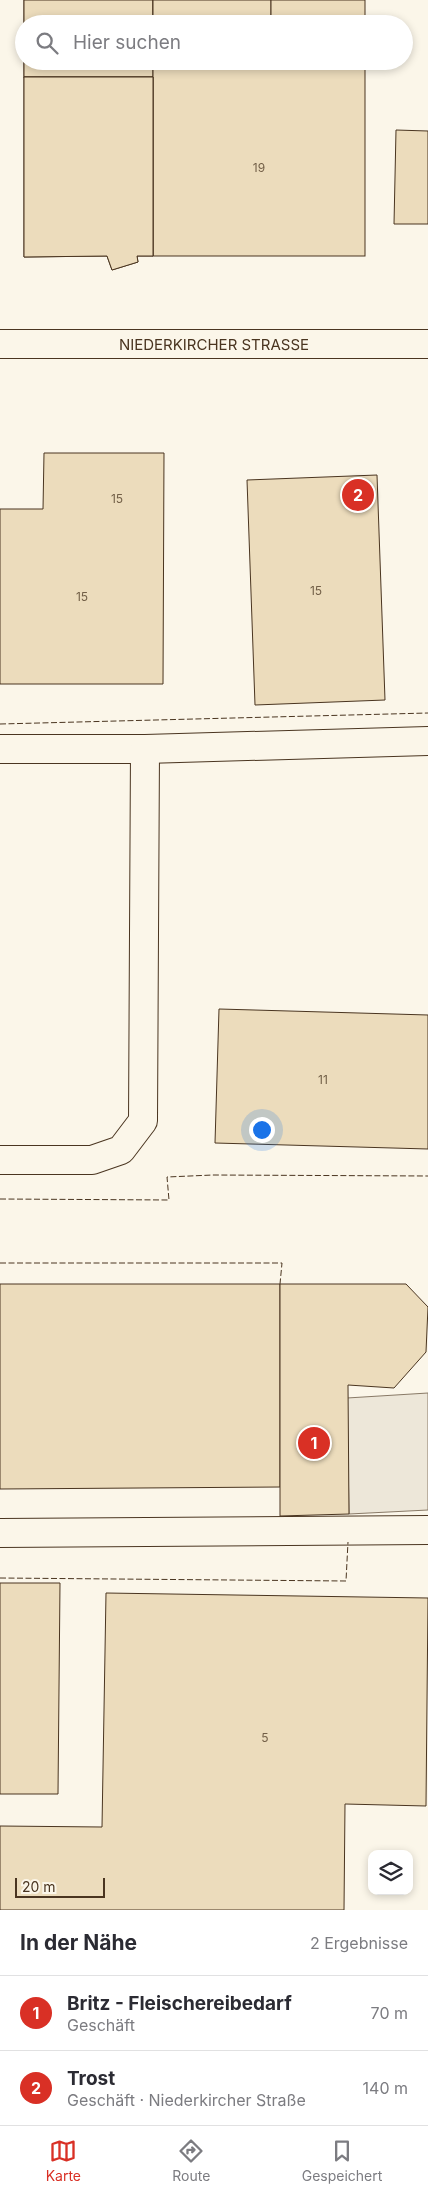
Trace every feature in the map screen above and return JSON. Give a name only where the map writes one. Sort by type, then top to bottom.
[{"type":"street","name":"NIEDERKIRCHER STRASSE","points":[[0,344],[428,344]]},
{"type":"street","points":[[0,749],[145,749],[428,741]]},
{"type":"street","points":[[0,1160],[92,1160],[121,1150],[143,1121],[145,749]]},
{"type":"street","points":[[0,1533],[428,1530]]},
{"type":"shaded area","points":[[428,1393],[428,1510],[349,1514],[347,1398]]},
{"type":"building","points":[[24,0],[153,0],[153,15],[24,15]]},
{"type":"building","points":[[24,0],[153,0],[153,15],[24,15]]},
{"type":"building","points":[[153,0],[271,0],[271,15],[153,15]]},
{"type":"building","points":[[153,0],[271,0],[271,15],[153,15]]},
{"type":"building","points":[[271,0],[365,0],[365,15],[271,15]]},
{"type":"building","points":[[24,70],[153,70],[153,77],[24,77]]},
{"type":"building","points":[[24,70],[153,70],[153,77],[24,77]]},
{"type":"building","points":[[153,70],[365,70],[365,256],[153,256]]},
{"type":"building","points":[[24,77],[153,77],[153,256],[137,256],[138,262],[112,270],[107,256],[24,257]]},
{"type":"building","points":[[24,77],[153,77],[153,256],[137,256],[138,262],[112,270],[107,256],[24,257]]},
{"type":"building","points":[[396,130],[428,131],[428,224],[394,224]]},
{"type":"building","points":[[44,453],[164,453],[163,684],[0,684],[0,509],[43,509]]},
{"type":"building","points":[[377,475],[385,700],[255,705],[247,480]]},
{"type":"building","points":[[219,1009],[428,1015],[428,1149],[215,1143]]},
{"type":"building","points":[[0,1284],[280,1284],[280,1487],[0,1489]]},
{"type":"building","points":[[280,1284],[406,1284],[428,1307],[426,1352],[394,1388],[348,1385],[349,1514],[280,1516]]},
{"type":"building","points":[[0,1583],[60,1583],[58,1794],[0,1794]]},
{"type":"building","points":[[106,1593],[428,1598],[426,1806],[345,1804],[344,1910],[0,1910],[0,1826],[102,1827]]},
{"type":"fence","points":[[0,724],[428,713]]},
{"type":"fence","points":[[0,1199],[169,1200],[167,1177],[213,1175],[428,1176]]},
{"type":"fence","points":[[0,1263],[282,1263],[280,1284]]},
{"type":"fence","points":[[0,1578],[346,1581],[348,1542]]},
{"type":"place","name":"Trost","points":[[358,495]]},
{"type":"place","name":"Britz - Fleischereibedarf","points":[[314,1443]]}]
